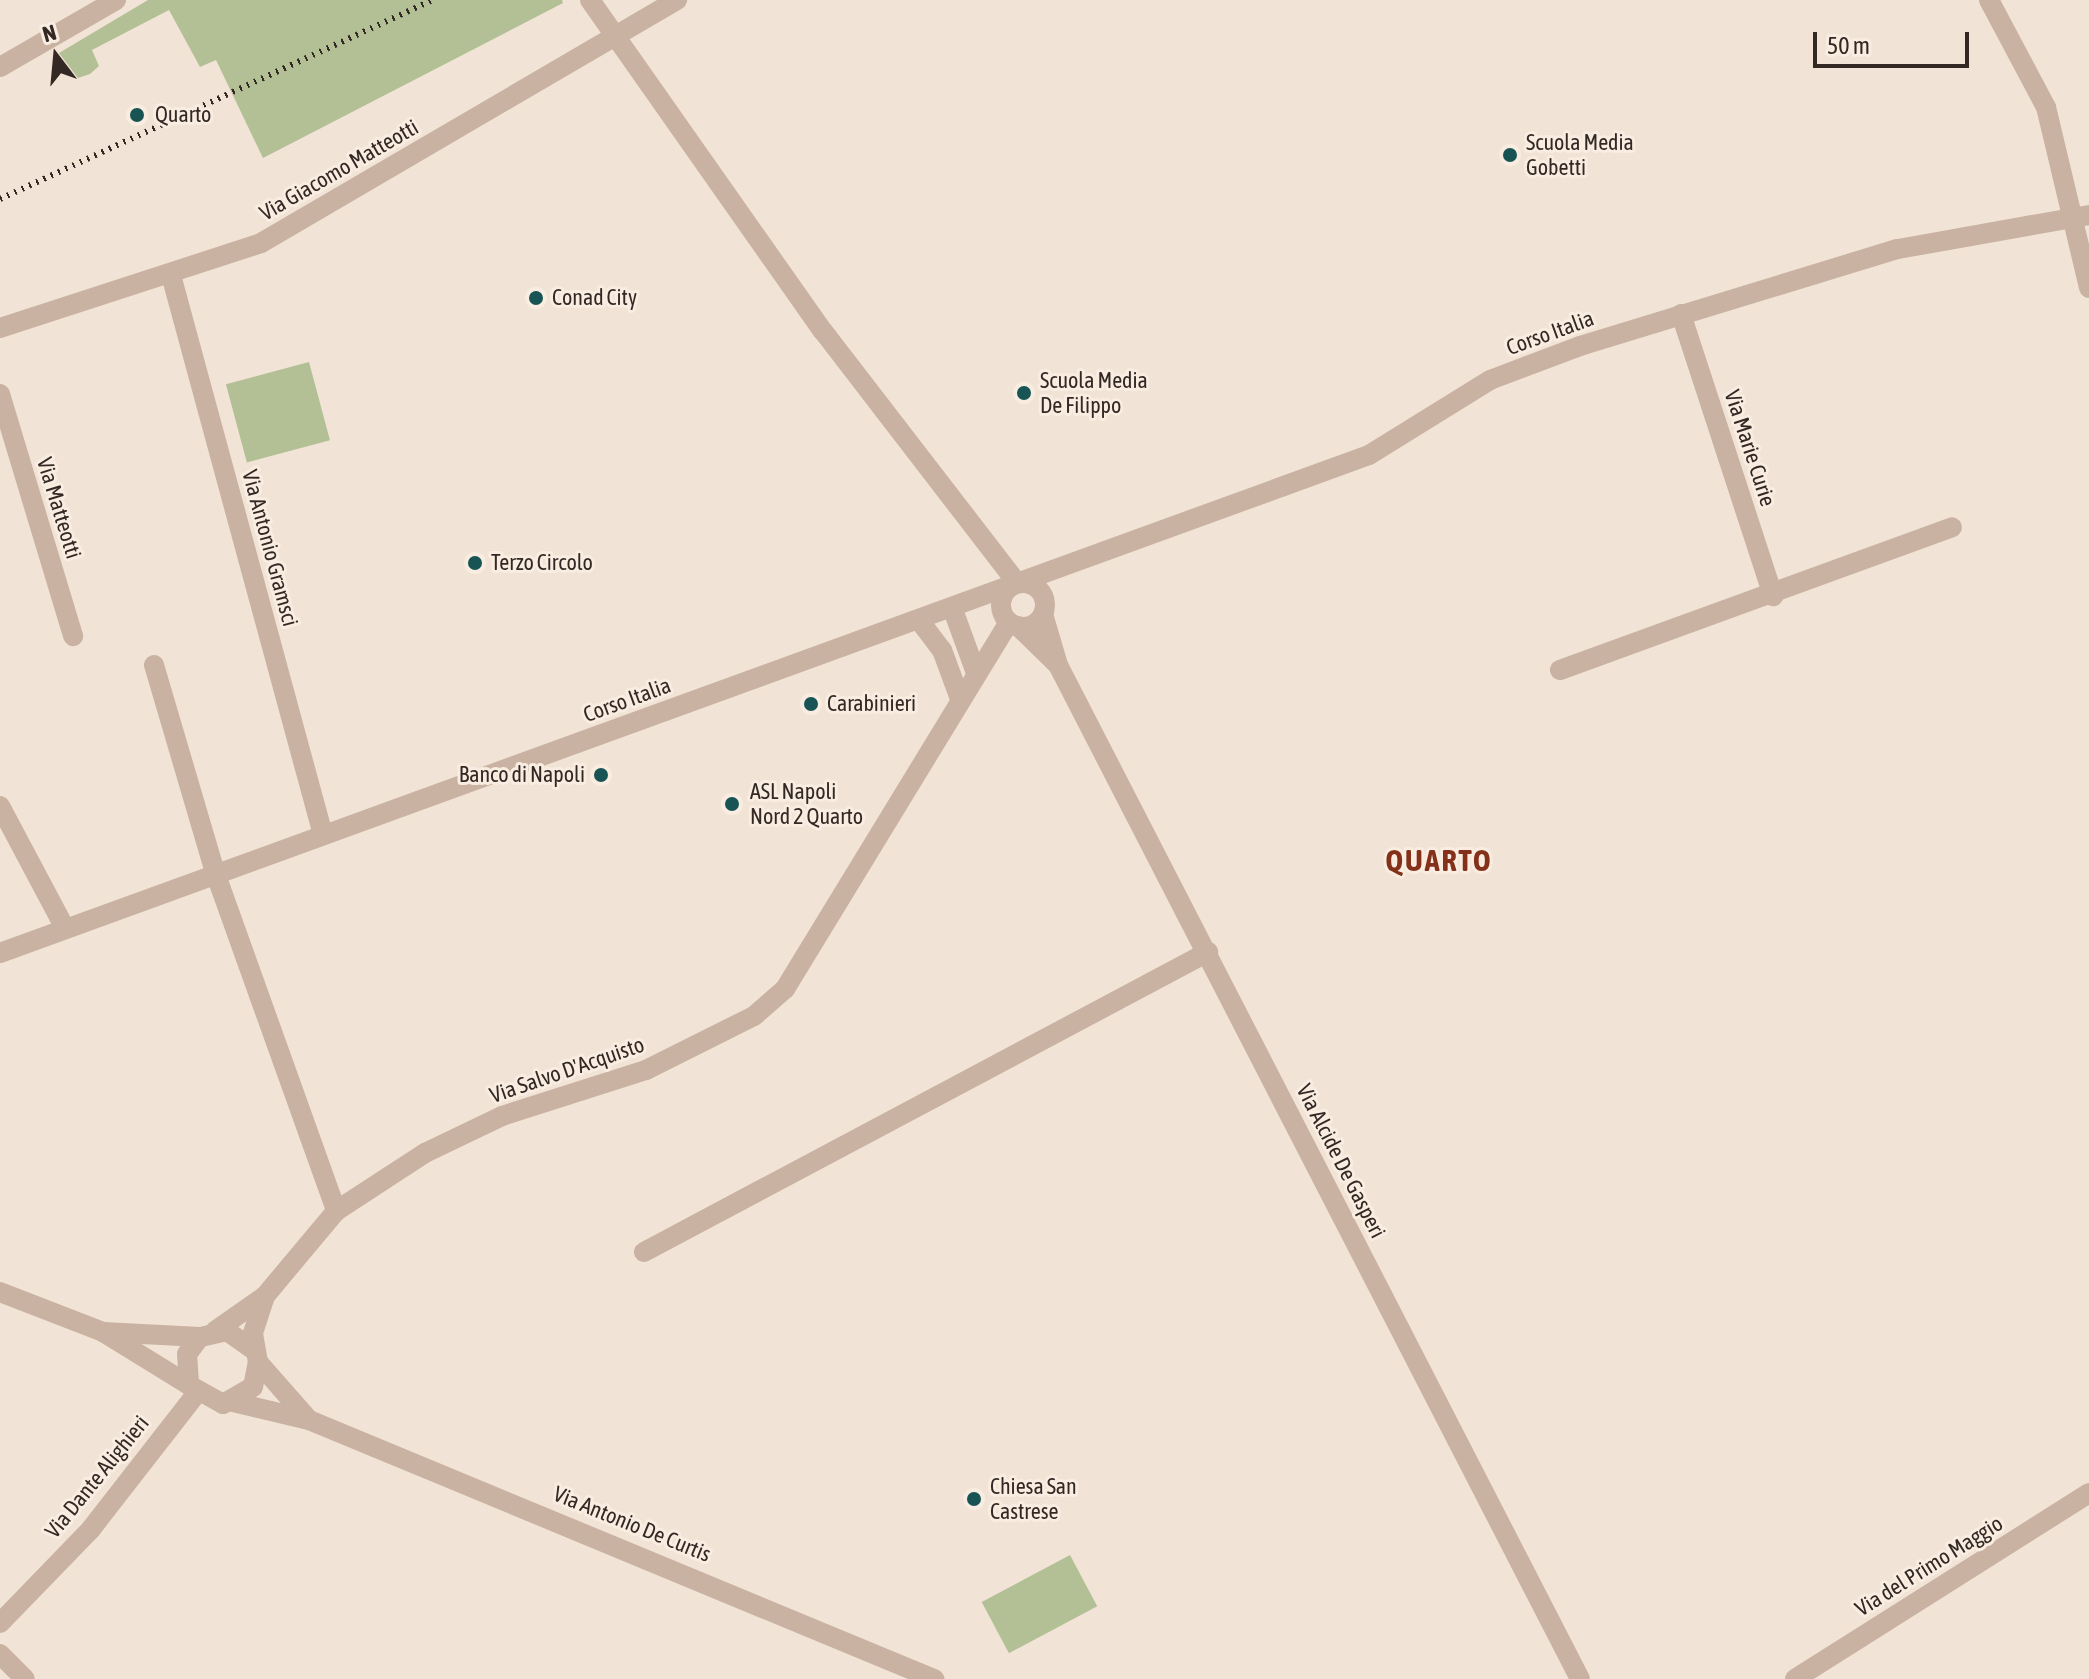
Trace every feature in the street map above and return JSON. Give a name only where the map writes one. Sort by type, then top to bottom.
[{"type":"street","points":[[0,67],[116,0]]},
{"type":"street","points":[[590,0],[823,331],[1017,583],[1043,605]]},
{"type":"street","name":"Via Giacomo Matteotti","points":[[0,328],[171,275],[261,243],[677,0]]},
{"type":"street","points":[[1989,0],[2046,107],[2079,216],[2089,288]]},
{"type":"street","name":"Corso Italia","points":[[0,953],[1369,455],[1490,380],[1681,314],[1898,249],[2079,216]]},
{"type":"street","name":"Via Antonio Gramsci","points":[[171,275],[323,835]]},
{"type":"street","name":"Via Marie Curie","points":[[1681,314],[1773,596]]},
{"type":"street","name":"Via Matteotti","points":[[0,394],[73,636]]},
{"type":"street","points":[[1560,670],[1773,596],[1952,527]]},
{"type":"street","points":[[1017,583],[1002,600],[1014,624],[1043,605],[1055,570]]},
{"type":"street","name":"Via Alcide De Gasperi","points":[[1043,605],[1058,665],[1580,1679]]},
{"type":"street","points":[[952,607],[976,673]]},
{"type":"street","points":[[919,620],[942,650],[960,699]]},
{"type":"street","name":"Via Alcide De Gasperi","points":[[1014,624],[1058,665]]},
{"type":"street","name":"Via Salvo D'Acquisto","points":[[265,1296],[336,1211],[425,1153],[502,1116],[646,1070],[754,1016],[785,989],[976,673],[1014,624]]},
{"type":"street","points":[[154,665],[216,875],[336,1211]]},
{"type":"street","points":[[0,806],[65,928]]},
{"type":"street","points":[[644,1252],[1208,952]]},
{"type":"street","points":[[0,1292],[103,1332],[193,1389],[233,1402],[253,1387],[265,1296]]},
{"type":"street","points":[[193,1389],[187,1354],[208,1334],[265,1296]]},
{"type":"street","points":[[103,1332],[238,1334],[256,1356]]},
{"type":"street","name":"Via Antonio De Curtis","points":[[256,1356],[309,1420]]},
{"type":"street","name":"Via Dante Alighieri","points":[[0,1623],[91,1529],[193,1389]]},
{"type":"street","name":"Via Antonio De Curtis","points":[[233,1402],[309,1420],[934,1679]]},
{"type":"street","name":"Via del Primo Maggio","points":[[1795,1679],[2089,1493]]},
{"type":"street","points":[[0,1654],[25,1679]]},
{"type":"green space","points":[[148,0],[562,0],[563,3],[263,158],[216,60],[200,67],[169,10],[92,50],[99,66],[90,74],[78,78],[59,53]]},
{"type":"green space","points":[[309,362],[330,440],[247,462],[226,384]]},
{"type":"green space","points":[[1070,1555],[1097,1606],[1009,1653],[982,1602]]},
{"type":"railway","points":[[0,199],[432,0]]},
{"type":"place","name":"Quarto","points":[[137,115]]},
{"type":"place","name":"Scuola Media Gobetti","points":[[1510,155]]},
{"type":"place","name":"Conad City","points":[[536,298]]},
{"type":"place","name":"Scuola Media De Filippo","points":[[1024,393]]},
{"type":"place","name":"Terzo Circolo","points":[[475,563]]},
{"type":"place","name":"Carabinieri","points":[[811,704]]},
{"type":"place","name":"Banco di Napoli","points":[[601,775]]},
{"type":"place","name":"ASL Napoli Nord 2 Quarto","points":[[732,804]]},
{"type":"place","name":"Chiesa San Castrese","points":[[974,1499]]},
{"type":"district","name":"QUARTO","points":[[1439,860]]}]
